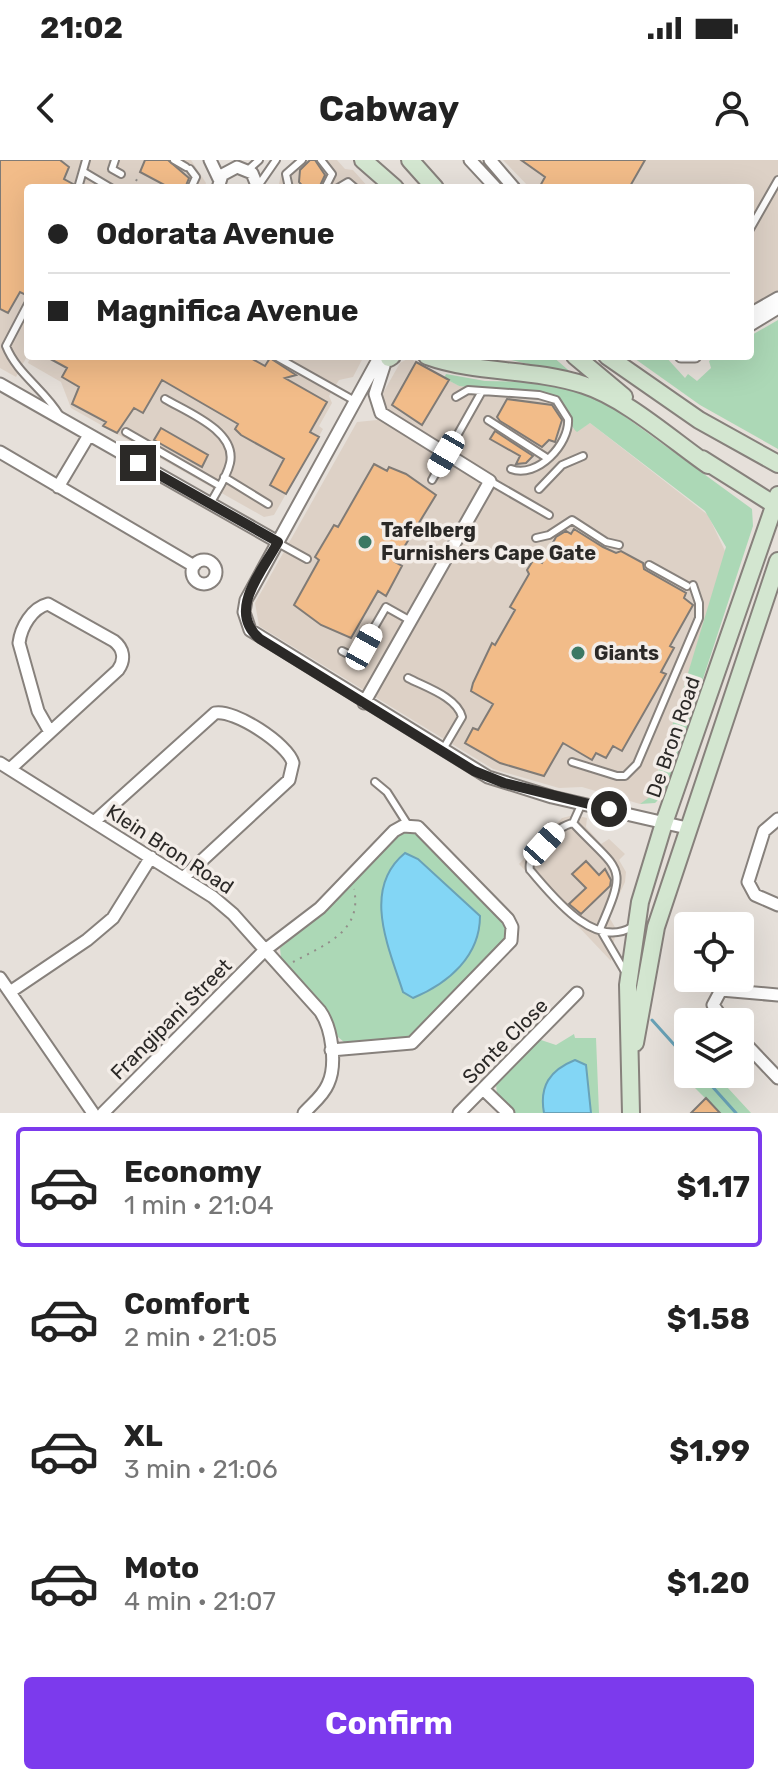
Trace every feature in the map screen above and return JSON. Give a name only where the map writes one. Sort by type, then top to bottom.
[{"type":"street","points":[[210,160],[218,184],[233,168]]},
{"type":"street","points":[[223,160],[233,168],[248,170],[256,184]]},
{"type":"street","points":[[363,160],[390,184]]},
{"type":"street","points":[[379,160],[400,184]]},
{"type":"street","points":[[470,160],[482,183]]},
{"type":"street","points":[[482,183],[492,162],[511,184]]},
{"type":"street","points":[[416,164],[432,184]]},
{"type":"street","points":[[754,312],[778,298]]},
{"type":"street","points":[[754,323],[778,308]]},
{"type":"street","points":[[383,360],[246,600],[247,624],[260,639],[442,751],[504,783],[687,828]]},
{"type":"street","points":[[364,703],[490,481],[384,417],[377,409],[376,389],[384,360]]},
{"type":"street","points":[[439,360],[451,364],[531,372],[583,384],[610,398],[708,465],[776,502]]},
{"type":"street","points":[[457,360],[475,366]]},
{"type":"street","points":[[580,360],[708,465]]},
{"type":"street","points":[[613,360],[699,420],[778,464]]},
{"type":"street","points":[[0,384],[278,542]]},
{"type":"street","points":[[58,487],[89,435]]},
{"type":"street","points":[[0,452],[194,566]]},
{"type":"street","name":"De Bron Road","points":[[631,1113],[628,985],[637,923],[664,823],[776,502]]},
{"type":"street","name":"De Bron Road","points":[[630,1084],[656,927],[778,561]]},
{"type":"street","points":[[5,766],[50,732],[118,670],[123,657],[114,641],[48,604],[35,610],[19,643],[38,711],[50,732]]},
{"type":"street","points":[[95,821],[215,713],[231,714],[282,745],[293,763],[289,780],[184,877]]},
{"type":"street","name":"Klein Bron Road","points":[[5,766],[184,877],[233,914],[326,1019],[331,1050],[328,1085],[304,1113]]},
{"type":"street","points":[[778,819],[764,831],[748,882],[755,895],[778,905]]},
{"type":"street","points":[[331,1050],[412,1043],[509,945],[513,936],[508,919],[421,829],[408,825]]},
{"type":"street","name":"Frangipani Street","points":[[103,1113],[265,950],[320,908],[394,831],[408,825]]},
{"type":"street","points":[[10,992],[87,940],[113,918],[151,857]]},
{"type":"street","points":[[0,978],[93,1113]]},
{"type":"street","points":[[715,1008],[713,1005],[721,990],[778,995]]},
{"type":"street","name":"Sonte Close","points":[[459,1113],[577,993]]},
{"type":"street","points":[[754,1053],[778,1078]]},
{"type":"street","points":[[483,1089],[508,1113]]},
{"type":"lane","points":[[80,184],[86,160]]},
{"type":"lane","points":[[84,172],[93,160]]},
{"type":"lane","points":[[115,160],[112,169],[121,174]]},
{"type":"lane","points":[[174,160],[196,177],[193,184]]},
{"type":"lane","points":[[248,170],[259,160]]},
{"type":"lane","points":[[260,184],[276,160]]},
{"type":"lane","points":[[288,184],[286,174],[302,160]]},
{"type":"lane","points":[[321,160],[332,174],[327,184]]},
{"type":"lane","points":[[84,172],[104,184]]},
{"type":"lane","points":[[754,222],[778,180]]},
{"type":"lane","points":[[24,312],[6,346],[13,360],[50,400],[61,419]]},
{"type":"lane","points":[[282,360],[357,402]]},
{"type":"lane","points":[[456,397],[468,390],[539,395],[561,404],[568,419],[567,433],[547,458],[528,471],[511,469]]},
{"type":"lane","points":[[432,480],[481,393]]},
{"type":"lane","points":[[165,399],[223,437],[231,459],[210,504]]},
{"type":"lane","points":[[488,420],[547,458]]},
{"type":"lane","points":[[126,432],[220,486]]},
{"type":"lane","points":[[539,489],[562,465],[583,456]]},
{"type":"lane","points":[[224,477],[268,504]]},
{"type":"lane","points":[[490,481],[549,515]]},
{"type":"lane","points":[[536,538],[549,535],[572,520],[595,536],[619,545]]},
{"type":"lane","points":[[278,542],[307,559]]},
{"type":"lane","points":[[572,762],[617,776],[625,776],[637,764],[699,618],[699,603],[690,586],[649,565]]},
{"type":"lane","points":[[342,651],[350,655],[361,650],[386,607],[411,621]]},
{"type":"lane","points":[[408,678],[452,702],[461,712],[462,717],[442,751]]},
{"type":"lane","points":[[375,782],[387,792],[408,825]]},
{"type":"lane","points":[[582,803],[573,823],[555,831],[528,867],[575,917],[600,929],[624,931],[637,923]]},
{"type":"lane","points":[[573,823],[617,871],[619,884],[600,929]]},
{"type":"lane","points":[[600,929],[623,963],[628,985]]},
{"type":"path","points":[[134,184],[140,174]]},
{"type":"path","points":[[281,968],[341,937],[355,904],[351,876]]},
{"type":"shaded area","points":[[0,160],[191,160],[206,184],[24,184],[25,360],[16,377],[0,368]]},
{"type":"shaded area","points":[[299,160],[337,160],[345,169],[353,170],[365,184],[279,184],[281,175]]},
{"type":"shaded area","points":[[503,160],[778,160],[778,290],[754,305],[754,184],[526,184]]},
{"type":"shaded area","points":[[29,360],[362,360],[353,377],[339,380],[329,396],[332,403],[319,426],[323,429],[274,515],[264,517],[71,408],[61,382],[28,363]]},
{"type":"shaded area","points":[[413,360],[459,386],[556,397],[570,411],[571,427],[577,431],[590,423],[708,515],[726,553],[649,800],[640,804],[582,787],[559,788],[493,769],[259,626],[255,603],[357,422],[377,420],[385,406],[383,393],[400,363]]},
{"type":"shaded area","points":[[574,815],[587,818],[586,827],[601,844],[609,839],[625,854],[619,860],[626,872],[625,882],[609,917],[616,929],[611,961],[519,864],[562,818]]},
{"type":"green space","points":[[778,320],[778,449],[700,405],[637,360],[669,360],[685,378],[688,374],[697,381],[711,368],[710,360],[754,360],[754,334]]},
{"type":"green space","points":[[511,360],[557,360],[574,375]]},
{"type":"green space","points":[[446,374],[485,381],[542,382],[586,394],[616,410],[752,509],[753,526],[666,792],[655,803],[640,804],[651,796],[726,547],[705,511],[590,423],[577,432],[556,397],[459,386],[444,378]]},
{"type":"green space","points":[[403,831],[414,831],[505,923],[507,938],[411,1037],[344,1042],[338,1037],[326,1009],[281,958],[280,948],[324,912]]},
{"type":"green space","points":[[574,1034],[575,1038],[596,1038],[599,1113],[515,1113],[497,1095],[496,1084],[538,1039],[556,1045]]},
{"type":"green space","points":[[695,1088],[728,1088],[751,1113],[720,1113]]},
{"type":"water","points":[[405,853],[418,859],[480,916],[475,944],[460,966],[439,984],[413,998],[403,992],[382,920],[384,884]]},
{"type":"water","points":[[575,1060],[586,1065],[591,1113],[544,1113],[543,1095],[548,1080]]},
{"type":"building","points":[[0,160],[60,160],[69,167],[64,179],[73,184],[24,184],[24,294],[20,292],[8,313],[0,309]]},
{"type":"building","points":[[145,160],[168,160],[189,178],[187,184],[162,184],[140,172]]},
{"type":"building","points":[[310,160],[315,160],[325,175],[321,184],[301,184],[300,170]]},
{"type":"building","points":[[521,160],[645,160],[631,184],[541,184],[545,177]]},
{"type":"building","points":[[52,360],[254,360],[265,366],[269,360],[273,360],[296,375],[285,378],[327,402],[310,432],[319,437],[286,494],[270,485],[284,459],[241,435],[235,429],[238,424],[162,380],[143,413],[134,408],[117,433],[103,426],[106,422],[72,404],[79,387],[62,377],[67,368]]},
{"type":"building","points":[[416,362],[449,380],[422,425],[392,405]]},
{"type":"building","points":[[507,399],[552,405],[562,420],[555,442],[549,440],[542,447],[500,421],[497,417]]},
{"type":"building","points":[[161,428],[208,455],[202,467],[154,440]]},
{"type":"building","points":[[495,431],[533,456],[526,463],[516,464],[520,456],[490,439]]},
{"type":"building","name":"Tafelberg Furnishers Cape Gate","points":[[374,464],[387,471],[389,467],[406,474],[436,495],[395,562],[402,566],[386,596],[378,591],[351,638],[321,625],[294,605],[319,560],[315,557],[334,525],[338,527]]},
{"type":"building","name":"Giants","points":[[574,529],[603,547],[616,553],[621,551],[643,563],[644,569],[686,593],[684,598],[693,605],[670,646],[674,648],[661,672],[666,674],[622,751],[613,746],[606,758],[596,753],[592,760],[563,743],[544,776],[500,763],[465,743],[473,728],[478,730],[493,704],[471,691],[492,643],[495,645],[515,610],[510,607],[529,574],[527,570],[534,559],[542,563],[556,537],[566,531],[571,534]]},
{"type":"building","points":[[586,861],[599,875],[605,869],[611,880],[610,886],[581,914],[569,904],[586,888],[572,874]]},
{"type":"building","points":[[706,1098],[720,1113],[691,1113]]},
{"type":"waterway","points":[[652,1020],[674,1044]]},
{"type":"waterway","points":[[714,1088],[736,1113]]},
{"type":"place","name":"Tafelberg Furnishers Cape Gate","points":[[365,542]]},
{"type":"place","name":"Giants","points":[[578,653]]},
{"type":"route","points":[[138,463],[278,542],[244,606],[247,624],[260,639],[474,771],[552,797],[609,809]]}]
